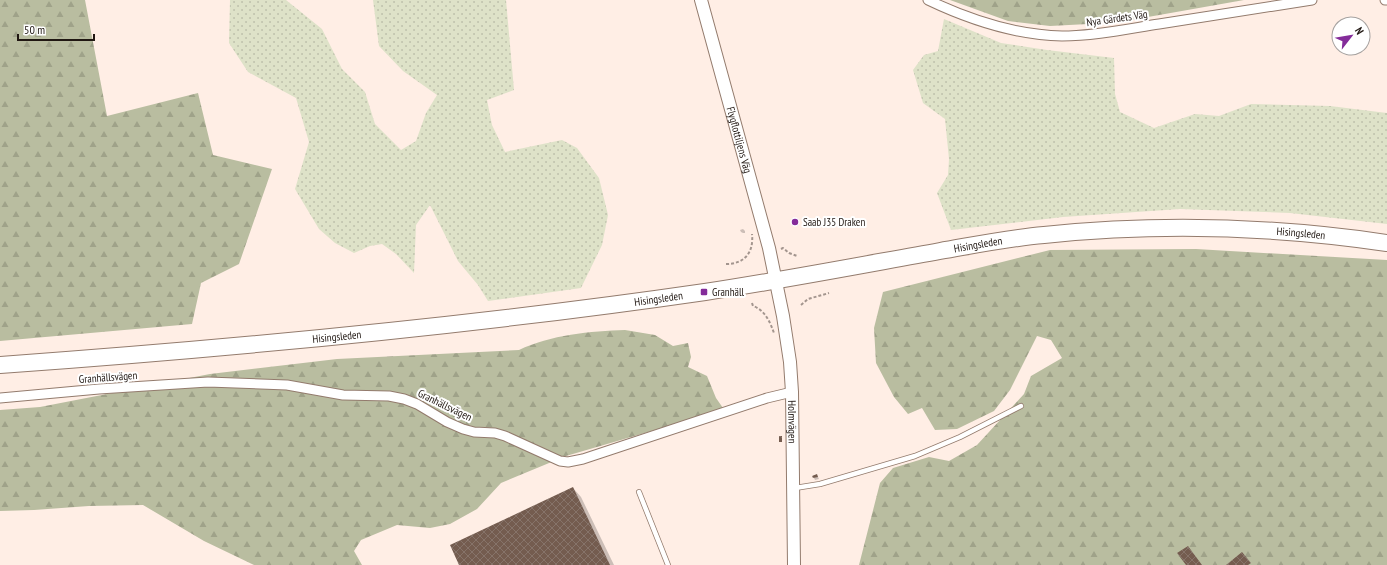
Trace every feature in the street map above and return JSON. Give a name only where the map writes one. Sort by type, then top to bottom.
[{"type":"highway","name":"Hisingsleden","points":[[0,366],[180,351],[429,327],[542,314],[776,281],[991,242],[1040,235],[1107,229],[1172,227],[1253,228],[1387,243]]},
{"type":"street","name":"Flygflottiljens Väg","points":[[701,0],[776,281]]},
{"type":"street","name":"Nya Gärdets Väg","points":[[928,0],[948,10],[984,23],[1019,32],[1062,36],[1105,33],[1312,0]]},
{"type":"street","name":"Holmvägen","points":[[776,281],[790,362],[792,392],[794,565]]},
{"type":"street","name":"Granhällsvägen","points":[[0,398],[99,389],[208,382],[287,385],[343,395],[389,396],[404,399],[416,404],[447,422],[463,429],[505,436],[560,462],[568,462],[583,459],[767,398],[792,392]]},
{"type":"lane","points":[[793,489],[820,484],[915,456],[960,437],[1022,406]]},
{"type":"lane","points":[[639,492],[668,565]]},
{"type":"path","points":[[726,264],[744,260],[748,256],[752,242],[752,234]]},
{"type":"path","points":[[781,248],[797,256]]},
{"type":"path","points":[[800,305],[813,297],[829,293]]},
{"type":"path","points":[[752,303],[752,306],[764,312],[775,337]]},
{"type":"green space","points":[[0,0],[85,0],[107,116],[198,93],[213,155],[272,169],[239,264],[201,283],[192,324],[0,341]]},
{"type":"green space","points":[[230,0],[286,0],[322,29],[342,69],[365,92],[375,124],[401,150],[416,141],[426,113],[437,95],[403,71],[379,46],[373,0],[506,0],[514,90],[487,100],[492,125],[505,152],[562,140],[577,148],[599,178],[608,215],[602,245],[581,288],[488,301],[478,285],[458,261],[430,205],[416,225],[414,273],[396,254],[382,244],[370,246],[354,253],[335,243],[319,229],[295,189],[309,142],[296,98],[248,72],[229,43]]},
{"type":"green space","points":[[950,0],[1244,0],[1131,20],[1050,26],[1008,21]]},
{"type":"green space","points":[[944,19],[1001,43],[1114,58],[1115,94],[1120,112],[1154,128],[1195,114],[1219,116],[1251,104],[1330,106],[1387,113],[1387,224],[1290,213],[1180,209],[1063,217],[951,230],[937,193],[948,175],[949,159],[945,119],[923,103],[913,70],[924,55],[938,51]]},
{"type":"green space","points":[[1196,249],[1387,260],[1387,565],[859,565],[880,483],[893,468],[929,457],[949,461],[977,445],[1024,394],[1031,376],[1062,358],[1051,340],[1037,336],[1010,390],[994,411],[957,429],[935,430],[922,408],[908,414],[894,397],[876,363],[874,328],[883,292],[1050,250]]},
{"type":"green space","points":[[625,330],[655,335],[673,346],[688,343],[691,357],[688,367],[707,376],[716,398],[723,408],[703,416],[566,456],[501,483],[477,509],[450,524],[430,528],[397,525],[361,540],[354,551],[362,565],[254,565],[204,541],[143,505],[89,506],[0,511],[0,410],[40,407],[210,374],[337,359],[519,350],[557,337],[598,331]]},
{"type":"building","points":[[779,436],[782,436],[782,442],[779,442]]},
{"type":"building","points":[[817,474],[818,477],[813,478],[812,476]]},
{"type":"building","points":[[573,487],[610,565],[459,565],[450,545]]},
{"type":"building","points":[[1188,546],[1202,565],[1186,565],[1177,553]]},
{"type":"building","points":[[1242,552],[1251,563],[1248,565],[1226,565]]},
{"type":"place","name":"Saab J35 Draken","points":[[795,222]]},
{"type":"place","name":"Granhäll","points":[[704,292]]}]
